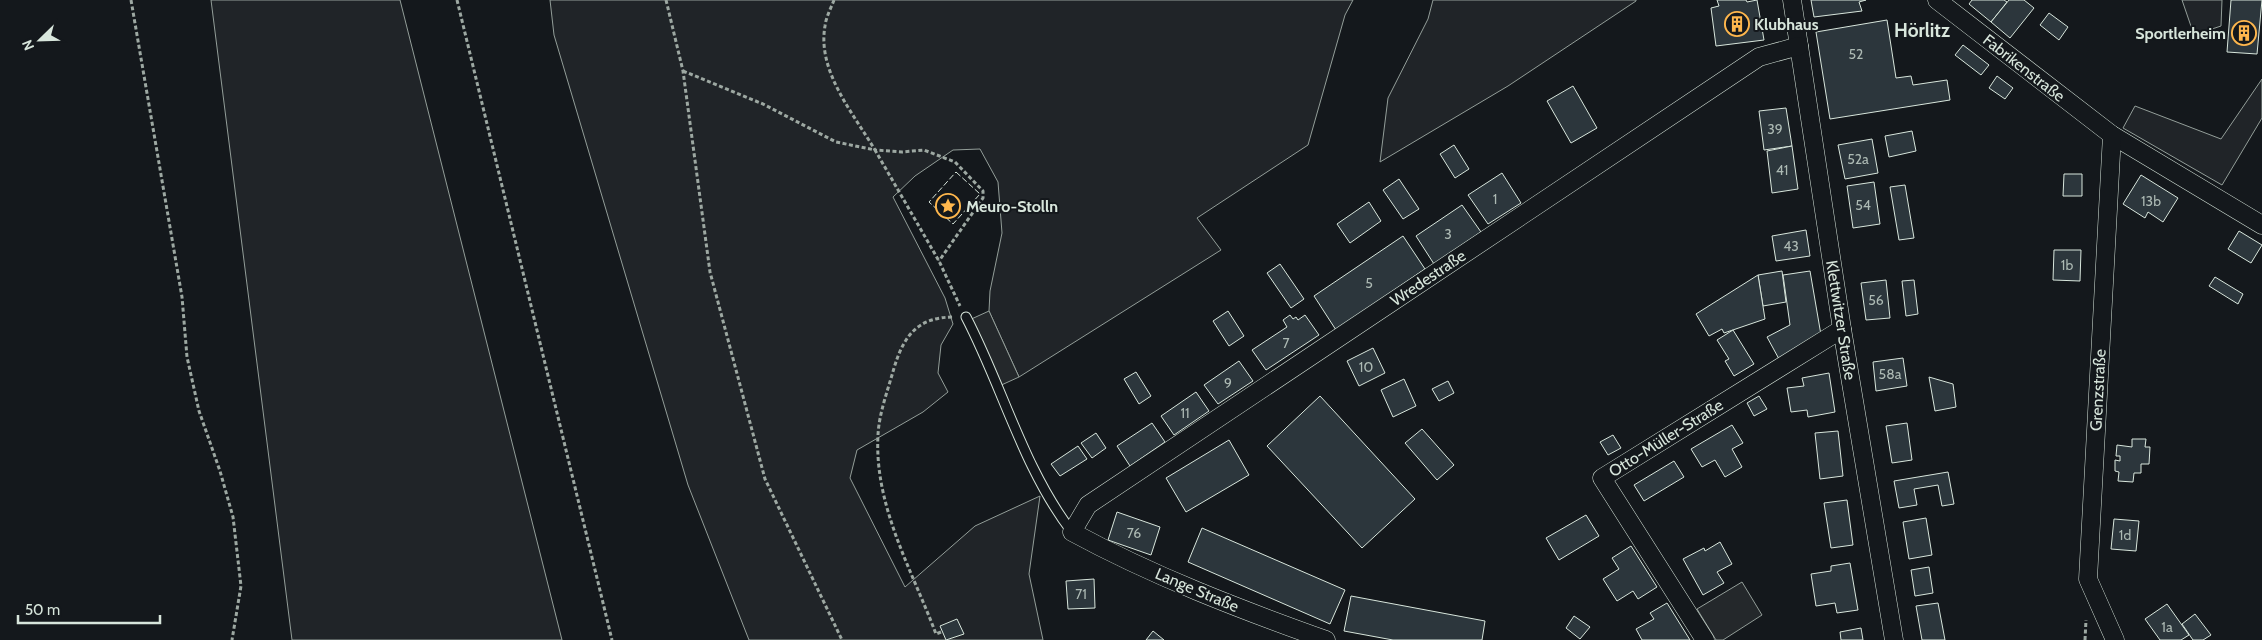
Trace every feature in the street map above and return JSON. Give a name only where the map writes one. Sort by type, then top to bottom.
[{"type":"street","name":"Klettwitzer Straße","points":[[1792,0],[1842,329],[1894,640]]},
{"type":"street","name":"Fabrikenstraße","points":[[1937,0],[2112,135],[2262,225]]},
{"type":"street","name":"Wredestraße","points":[[1072,532],[1088,505],[1759,57],[1799,46]]},
{"type":"street","name":"Grenzstraße","points":[[2112,135],[2088,579],[2115,640]]},
{"type":"street","name":"Otto-Müller-Straße","points":[[1705,640],[1602,478],[1842,329]]},
{"type":"street","name":"Lange Straße","points":[[1072,532],[1110,553],[1239,608],[1326,640]]},
{"type":"lane","points":[[966,317],[1026,452],[1054,508],[1072,532]]},
{"type":"path","points":[[131,0],[182,298],[187,357],[199,411],[220,471],[233,517],[241,586],[232,640]]},
{"type":"path","points":[[457,0],[612,640]]},
{"type":"path","points":[[666,0],[683,72],[710,272],[765,479],[842,640]]},
{"type":"path","points":[[834,0],[824,26],[825,49],[832,78],[939,261],[966,317]]},
{"type":"path","points":[[683,72],[763,104],[836,142],[875,150],[902,152],[924,150],[955,162],[983,191],[983,198],[939,261]]},
{"type":"path","points":[[937,318],[911,331],[902,345],[884,404],[878,433],[882,484],[890,519],[939,640]]},
{"type":"path","points":[[936,634],[941,632]]},
{"type":"shaded area","points":[[211,0],[400,0],[562,640],[292,640]]},
{"type":"shaded area","points":[[550,0],[1353,0],[1345,15],[1308,145],[1197,218],[1221,250],[1019,377],[989,311],[990,291],[1002,233],[998,182],[980,149],[953,150],[915,176],[893,197],[945,298],[953,324],[941,345],[938,373],[948,392],[923,412],[857,450],[850,478],[905,587],[975,526],[1040,496],[1029,574],[1043,640],[749,640],[688,485],[554,35]]},
{"type":"shaded area","points":[[1433,0],[1636,1],[1508,86],[1380,162],[1388,98],[1428,19]]},
{"type":"shaded area","points":[[2182,0],[2222,0],[2221,26],[2194,35]]},
{"type":"shaded area","points":[[2262,79],[2262,118],[2222,185],[2123,128],[2135,106],[2221,139]]},
{"type":"shaded area","points":[[989,311],[1019,377],[997,387],[967,321]]},
{"type":"shaded area","points":[[1742,582],[1762,615],[1723,640],[1716,640],[1697,609]]},
{"type":"building","name":"Klubhaus","points":[[1717,0],[1746,0],[1747,2],[1757,0],[1764,40],[1716,46],[1711,8],[1719,6]]},
{"type":"building","points":[[1811,0],[1866,0],[1859,2],[1862,11],[1814,17]]},
{"type":"building","points":[[1972,0],[2004,0],[2007,2],[1991,22],[1969,4]]},
{"type":"building","points":[[2009,0],[2024,0],[2034,8],[2010,38],[1991,22]]},
{"type":"building","name":"Sportlerheim","points":[[2231,0],[2262,0],[2257,54],[2227,52]]},
{"type":"building","points":[[2049,13],[2068,27],[2059,40],[2040,25]]},
{"type":"building","points":[[1887,20],[1896,78],[1911,76],[1913,85],[1947,80],[1950,100],[1830,119],[1816,32]]},
{"type":"building","points":[[1963,45],[1989,65],[1981,75],[1955,55]]},
{"type":"building","points":[[1997,76],[2013,88],[2005,99],[1989,88]]},
{"type":"building","points":[[1573,86],[1597,128],[1571,143],[1547,101]]},
{"type":"building","points":[[1786,108],[1792,146],[1764,150],[1759,111]]},
{"type":"building","points":[[1912,131],[1916,151],[1889,157],[1885,136]]},
{"type":"building","points":[[1872,139],[1878,173],[1845,179],[1838,145]]},
{"type":"building","points":[[1454,145],[1469,169],[1455,178],[1440,154]]},
{"type":"building","points":[[1792,146],[1798,189],[1772,193],[1767,151]]},
{"type":"building","points":[[1502,173],[1521,203],[1488,224],[1468,195]]},
{"type":"building","points":[[2064,174],[2082,174],[2082,196],[2063,196]]},
{"type":"building","points":[[2141,175],[2178,198],[2163,222],[2148,212],[2145,218],[2123,204]]},
{"type":"building","points":[[1399,179],[1419,209],[1403,219],[1383,190]]},
{"type":"building","points":[[1874,182],[1880,224],[1853,228],[1847,186]]},
{"type":"building","points":[[1905,185],[1914,238],[1899,240],[1890,187]]},
{"type":"building","points":[[1369,202],[1381,221],[1350,243],[1337,224]]},
{"type":"building","points":[[1462,205],[1481,232],[1434,264],[1416,236]]},
{"type":"building","points":[[1806,230],[1810,256],[1776,261],[1772,236]]},
{"type":"building","points":[[2239,231],[2262,245],[2251,263],[2228,249]]},
{"type":"building","points":[[1403,236],[1425,269],[1336,330],[1314,296]]},
{"type":"building","points":[[2054,250],[2081,250],[2080,281],[2053,280]]},
{"type":"building","points":[[1280,264],[1304,299],[1291,308],[1267,273]]},
{"type":"building","points":[[1782,271],[1786,302],[1763,306],[1758,275]]},
{"type":"building","points":[[1810,271],[1821,335],[1779,359],[1767,337],[1790,325],[1783,275]]},
{"type":"building","points":[[1758,275],[1765,319],[1724,333],[1722,329],[1709,336],[1696,314]]},
{"type":"building","points":[[2215,277],[2243,294],[2238,304],[2209,286]]},
{"type":"building","points":[[1886,280],[1890,318],[1866,320],[1861,283]]},
{"type":"building","points":[[1914,280],[1918,314],[1906,316],[1902,281]]},
{"type":"building","points":[[1228,311],[1244,336],[1229,346],[1213,321]]},
{"type":"building","points":[[1290,315],[1293,319],[1296,317],[1298,320],[1305,315],[1319,335],[1266,370],[1252,350],[1287,327],[1283,320]]},
{"type":"building","points":[[1733,330],[1754,364],[1734,376],[1725,361],[1729,359],[1717,340]]},
{"type":"building","points":[[1373,348],[1385,373],[1359,386],[1347,361]]},
{"type":"building","points":[[1903,358],[1907,386],[1876,391],[1873,362]]},
{"type":"building","points":[[1239,361],[1253,381],[1218,404],[1204,385]]},
{"type":"building","points":[[1136,372],[1151,396],[1139,404],[1124,379]]},
{"type":"building","points":[[1829,373],[1835,412],[1808,417],[1807,410],[1791,412],[1787,388],[1804,386],[1802,378]]},
{"type":"building","points":[[1929,377],[1953,384],[1956,407],[1935,411]]},
{"type":"building","points":[[1404,379],[1416,406],[1393,417],[1381,390]]},
{"type":"building","points":[[1448,381],[1454,393],[1439,401],[1432,389]]},
{"type":"building","points":[[1196,392],[1209,411],[1174,435],[1161,416]]},
{"type":"building","points":[[1320,396],[1415,499],[1362,548],[1267,446]]},
{"type":"building","points":[[1759,396],[1767,409],[1754,416],[1747,403]]},
{"type":"building","points":[[1152,423],[1165,442],[1130,466],[1117,446]]},
{"type":"building","points":[[1907,423],[1912,460],[1892,463],[1886,426]]},
{"type":"building","points":[[1732,425],[1743,443],[1732,449],[1742,467],[1725,477],[1715,460],[1702,467],[1691,449]]},
{"type":"building","points":[[1422,429],[1454,465],[1437,480],[1405,443]]},
{"type":"building","points":[[1838,431],[1843,476],[1820,479],[1815,433]]},
{"type":"building","points":[[1096,433],[1106,448],[1092,458],[1081,443]]},
{"type":"building","points":[[1613,435],[1621,448],[1608,455],[1600,442]]},
{"type":"building","points":[[2132,439],[2146,439],[2145,447],[2150,447],[2149,464],[2141,464],[2141,473],[2134,473],[2133,482],[2118,481],[2119,472],[2115,471],[2115,460],[2120,461],[2120,456],[2116,456],[2117,445],[2132,447]]},
{"type":"building","points":[[1229,440],[1249,475],[1186,512],[1166,478]]},
{"type":"building","points":[[1078,446],[1087,459],[1060,476],[1051,464]]},
{"type":"building","points":[[1674,461],[1684,477],[1644,501],[1634,485]]},
{"type":"building","points":[[1948,472],[1954,504],[1942,506],[1938,485],[1914,489],[1917,505],[1899,508],[1894,481]]},
{"type":"building","points":[[1847,500],[1853,545],[1831,548],[1824,503]]},
{"type":"building","points":[[1117,512],[1160,527],[1151,555],[1108,540]]},
{"type":"building","points":[[1586,515],[1599,536],[1559,560],[1546,538]]},
{"type":"building","points":[[1926,518],[1932,555],[1909,559],[1903,522]]},
{"type":"building","points":[[2114,519],[2139,521],[2136,551],[2111,549]]},
{"type":"building","points":[[1202,528],[1345,590],[1330,624],[1188,562]]},
{"type":"building","points":[[1720,542],[1732,564],[1717,572],[1724,583],[1703,595],[1683,559],[1704,548],[1705,551]]},
{"type":"building","points":[[1631,546],[1657,587],[1638,599],[1633,591],[1617,601],[1603,579],[1619,569],[1612,558]]},
{"type":"building","points":[[1850,563],[1858,610],[1837,613],[1835,603],[1816,606],[1811,574],[1831,571],[1831,566]]},
{"type":"building","points":[[1929,567],[1933,593],[1915,596],[1911,570]]},
{"type":"building","points":[[1094,579],[1095,608],[1068,609],[1066,581]]},
{"type":"building","points":[[1351,596],[1485,621],[1482,640],[1393,640],[1344,631]]},
{"type":"building","points":[[1667,603],[1690,640],[1642,640],[1636,629],[1654,619],[1650,613]]},
{"type":"building","points":[[1938,603],[1945,640],[1922,640],[1916,606]]},
{"type":"building","points":[[2167,604],[2189,635],[2181,640],[2160,640],[2145,619]]},
{"type":"building","points":[[2195,614],[2211,635],[2203,640],[2193,640],[2182,624]]},
{"type":"building","points":[[1574,616],[1590,627],[1580,639],[1566,628]]},
{"type":"building","points":[[957,619],[964,634],[946,640],[940,626]]},
{"type":"building","points":[[1861,628],[1863,640],[1841,640],[1840,632]]},
{"type":"building","points":[[1153,631],[1164,640],[1146,640]]},
{"type":"fence","points":[[956,172],[980,194],[953,224],[929,202],[956,172]]},
{"type":"place","name":"Klubhaus","points":[[1737,24]]},
{"type":"place","name":"Sportlerheim","points":[[2244,33]]},
{"type":"place","name":"Meuro-Stolln","points":[[948,206]]},
{"type":"district","name":"Hörlitz","points":[[1922,30]]}]
